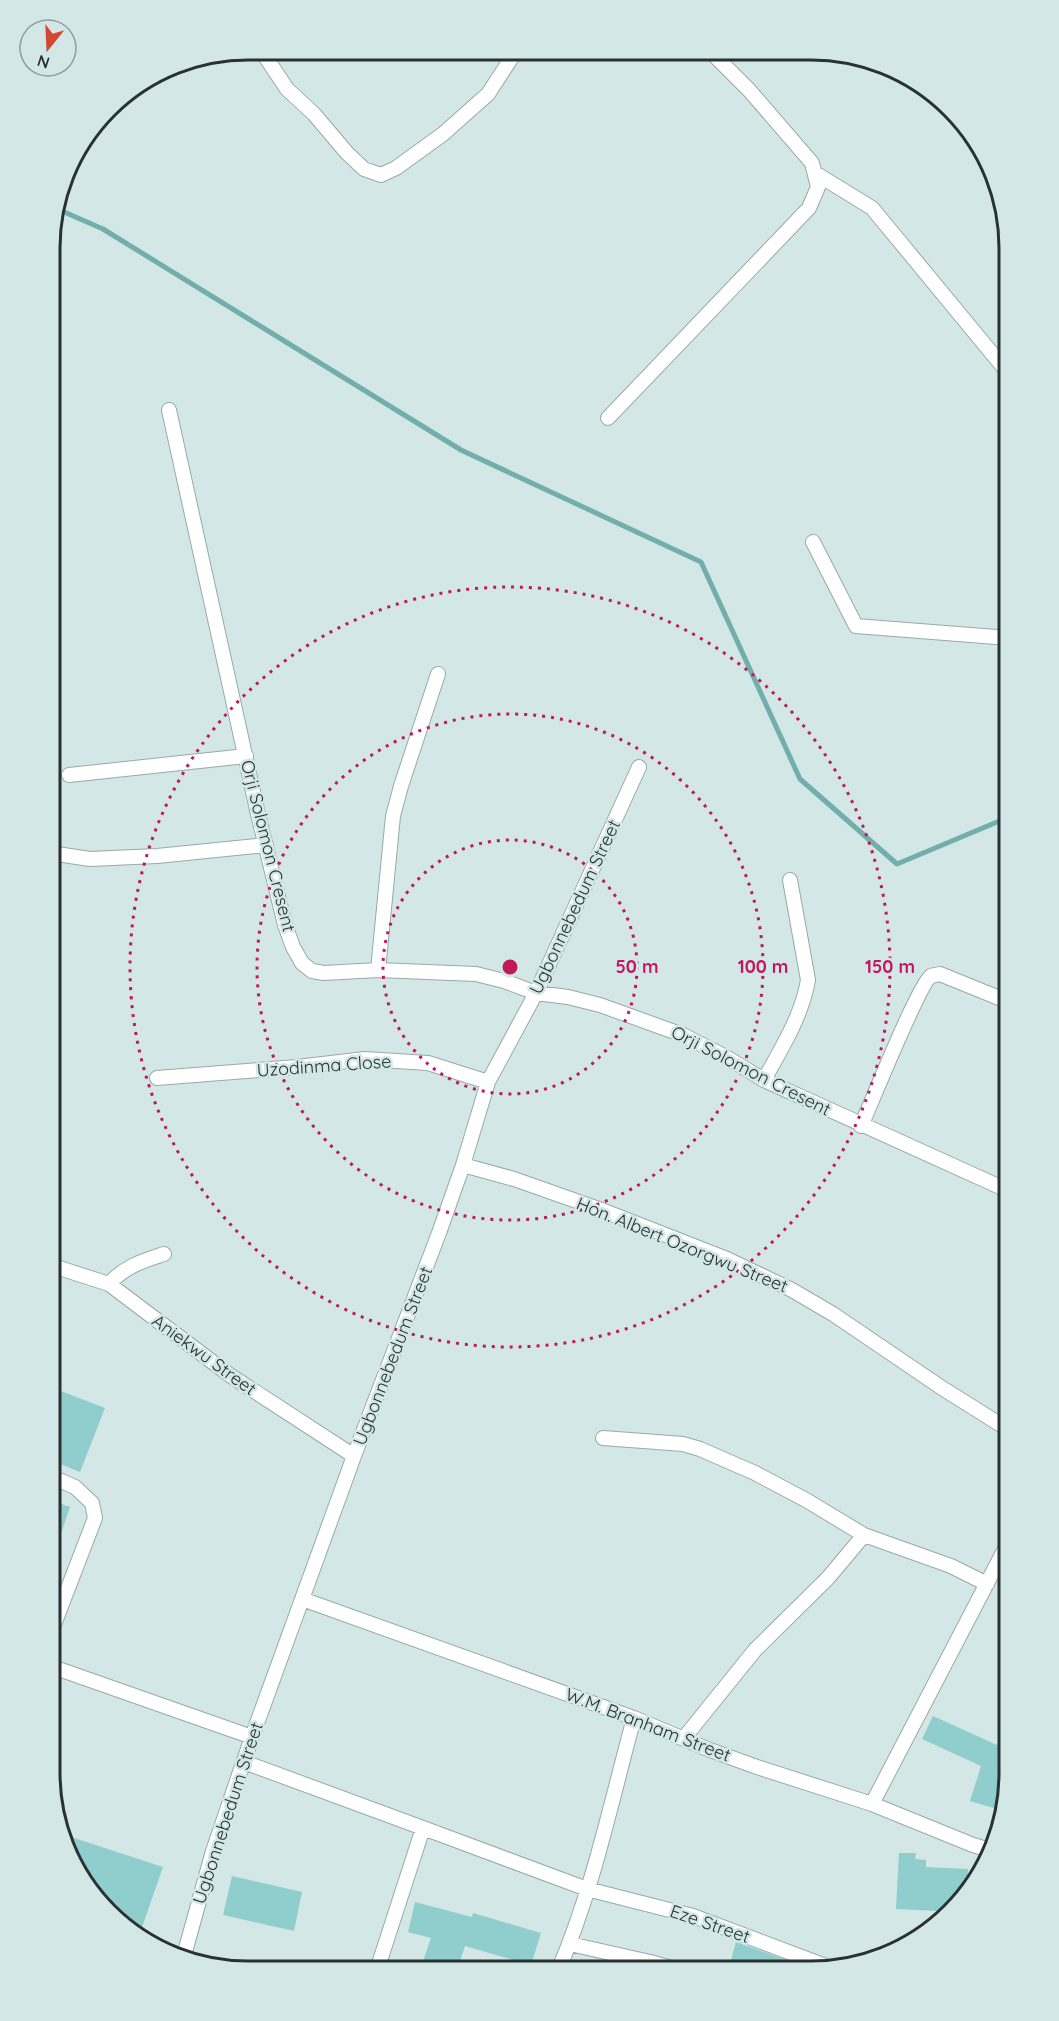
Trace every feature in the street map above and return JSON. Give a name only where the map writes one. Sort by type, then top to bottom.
[{"type":"street","points":[[268,60],[287,89],[314,114],[347,153],[364,169],[381,175],[396,168],[424,148],[488,94],[510,60]]},
{"type":"street","points":[[608,418],[809,208],[818,188],[812,163],[749,90],[719,60]]},
{"type":"street","points":[[815,173],[872,208],[999,361]]},
{"type":"street","name":"Orji Solomon Cresent","points":[[169,410],[285,925],[293,948],[302,963],[312,971],[324,973],[378,970],[476,974],[536,993],[568,997],[600,1005],[683,1035],[726,1056],[764,1080],[861,1126],[999,1187]]},
{"type":"street","points":[[813,542],[856,626],[999,637]]},
{"type":"street","points":[[378,970],[393,816],[438,674]]},
{"type":"street","points":[[69,775],[246,756]]},
{"type":"street","name":"Ugbonnebedum Street","points":[[185,1950],[213,1851],[252,1737],[463,1165],[488,1082],[536,993],[639,768]]},
{"type":"street","points":[[60,854],[90,859],[157,856],[266,845]]},
{"type":"street","points":[[764,1080],[798,1013],[808,980],[790,880]]},
{"type":"street","points":[[861,1126],[913,1009],[931,976],[940,974],[999,998]]},
{"type":"street","name":"Uzodinma Close","points":[[157,1078],[365,1059],[428,1063],[488,1082]]},
{"type":"street","name":"Hon. Albert Ozorgwu Street","points":[[463,1165],[514,1179],[599,1209],[727,1259],[792,1290],[833,1314],[999,1424]]},
{"type":"street","points":[[109,1284],[120,1272],[137,1263],[164,1254]]},
{"type":"street","name":"Aniekwu Street","points":[[60,1268],[109,1284],[231,1376],[354,1456]]},
{"type":"street","points":[[603,1438],[683,1444],[700,1449],[755,1473],[864,1535],[951,1566],[987,1584]]},
{"type":"street","points":[[60,1480],[75,1487],[92,1503],[95,1518],[60,1609]]},
{"type":"street","points":[[684,1738],[754,1650],[828,1578],[864,1535]]},
{"type":"street","points":[[872,1804],[999,1561]]},
{"type":"street","name":"W.M. Branham Street","points":[[302,1599],[634,1718],[757,1767],[872,1804],[983,1848]]},
{"type":"street","points":[[60,1670],[252,1737]]},
{"type":"street","points":[[562,1961],[587,1889],[634,1718]]},
{"type":"street","name":"Eze Street","points":[[244,1762],[587,1889],[693,1916],[812,1961]]},
{"type":"street","points":[[380,1961],[423,1828]]},
{"type":"street","points":[[570,1944],[646,1961]]},
{"type":"building","points":[[60,1391],[105,1408],[80,1472],[60,1464]]},
{"type":"building","points":[[60,1504],[70,1507],[60,1536]]},
{"type":"building","points":[[933,1716],[997,1745],[999,1740],[999,1785],[995,1809],[970,1801],[981,1766],[922,1739]]},
{"type":"building","points":[[71,1837],[163,1867],[142,1928],[115,1906],[99,1888],[79,1856]]},
{"type":"building","points":[[899,1853],[916,1853],[915,1859],[926,1860],[926,1867],[968,1869],[968,1876],[960,1888],[938,1911],[896,1909]]},
{"type":"building","points":[[232,1876],[302,1892],[294,1931],[223,1915]]},
{"type":"building","points":[[415,1902],[472,1917],[473,1913],[541,1933],[532,1961],[517,1961],[465,1946],[460,1961],[423,1961],[431,1938],[408,1932]]},
{"type":"building","points":[[736,1942],[786,1960],[786,1961],[731,1961]]},
{"type":"waterway","points":[[64,212],[103,229],[461,450],[701,562],[800,779],[897,864],[999,821]]}]
